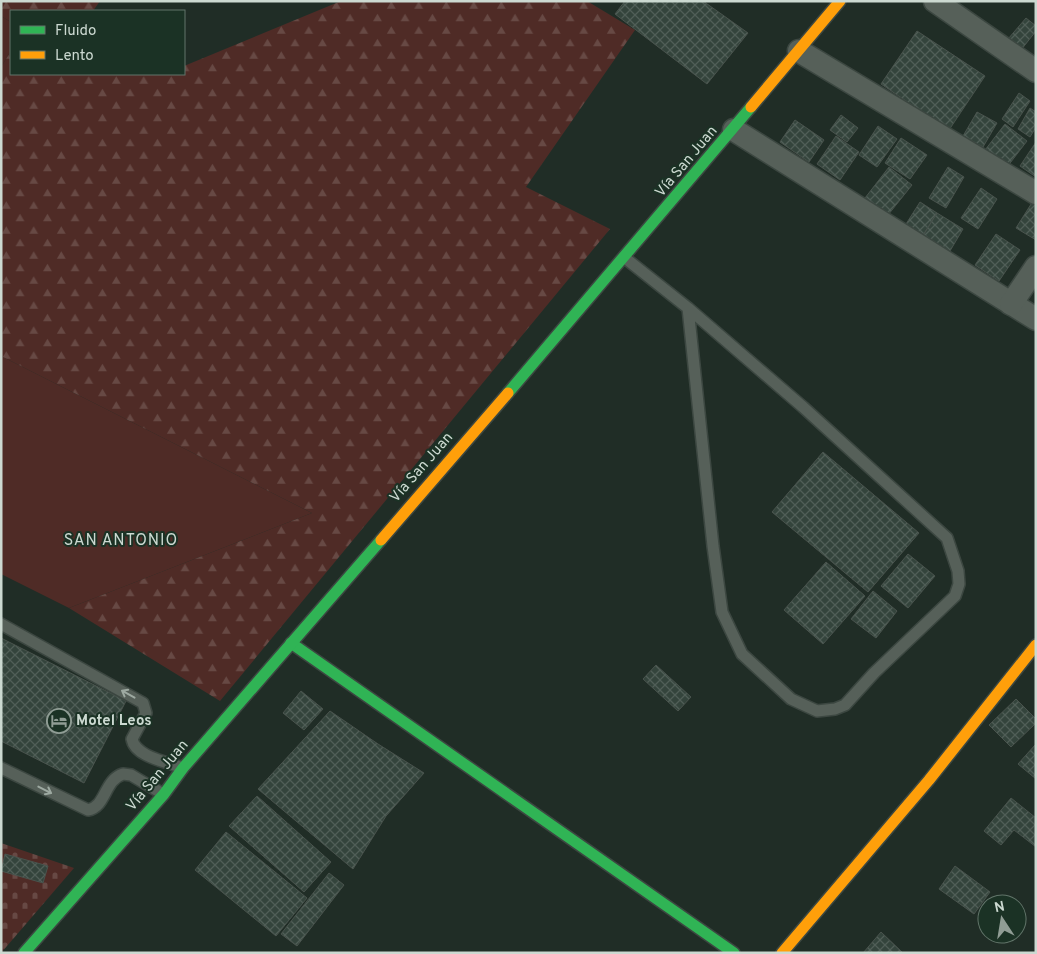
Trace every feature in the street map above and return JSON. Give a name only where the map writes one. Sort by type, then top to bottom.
[{"type":"street","name":"Vía San Juan","points":[[24,953],[164,794],[182,768],[625,258],[840,1]]},
{"type":"street","points":[[935,1],[1036,71]]},
{"type":"street","points":[[798,51],[1036,193]]},
{"type":"street","points":[[734,130],[1036,319]]},
{"type":"street","points":[[1011,304],[1036,266]]},
{"type":"street","points":[[291,643],[734,953]]},
{"type":"street","points":[[782,953],[929,780],[1036,645]]},
{"type":"lane","points":[[625,258],[688,308],[803,407],[947,538],[958,571],[959,584],[955,596],[874,673],[845,705],[816,711],[791,699],[742,654],[722,612],[712,546],[688,308]]},
{"type":"lane","points":[[1,624],[143,703],[146,713],[132,738],[133,743],[141,752],[182,768]]},
{"type":"lane","points":[[1,768],[88,810],[97,806],[111,781],[122,774],[131,775],[164,794]]},
{"type":"green space","points":[[1,1],[100,1],[94,10],[10,10],[10,21],[1,16]]},
{"type":"green space","points":[[341,1],[587,1],[635,30],[526,187],[610,229],[220,701],[69,608],[312,513],[1,356],[1,67],[10,53],[10,75],[185,75],[185,66]]},
{"type":"green space","points":[[1,16],[10,21],[10,53],[1,67]]},
{"type":"green space","points":[[1,356],[312,513],[69,608],[1,574]]},
{"type":"green space","points":[[1,843],[74,868],[1,953]]},
{"type":"building","points":[[625,1],[703,1],[748,33],[707,84],[615,14]]},
{"type":"building","points":[[1026,18],[1036,26],[1036,31],[1021,50],[1008,39]]},
{"type":"building","points":[[917,31],[985,76],[949,130],[881,84]]},
{"type":"building","points":[[1019,93],[1030,101],[1013,127],[1002,119]]},
{"type":"building","points":[[1030,108],[1036,112],[1036,127],[1030,137],[1018,129]]},
{"type":"building","points":[[977,112],[997,123],[983,147],[963,136]]},
{"type":"building","points":[[841,115],[858,128],[847,142],[830,130]]},
{"type":"building","points":[[795,120],[824,140],[809,162],[780,142]]},
{"type":"building","points":[[1005,124],[1027,141],[1004,171],[982,154]]},
{"type":"building","points":[[878,126],[897,139],[877,167],[859,155]]},
{"type":"building","points":[[836,136],[859,152],[840,180],[817,164]]},
{"type":"building","points":[[901,138],[927,155],[910,179],[885,163]]},
{"type":"building","points":[[1036,142],[1036,177],[1020,166]]},
{"type":"building","points":[[889,167],[912,185],[888,215],[865,198]]},
{"type":"building","points":[[948,167],[964,177],[946,208],[929,198]]},
{"type":"building","points":[[981,188],[997,199],[978,229],[961,218]]},
{"type":"building","points":[[1033,201],[1036,203],[1036,240],[1016,228]]},
{"type":"building","points":[[920,202],[937,213],[923,235],[906,224]]},
{"type":"building","points":[[937,213],[963,229],[947,256],[921,239]]},
{"type":"building","points":[[996,234],[1020,250],[999,281],[975,265]]},
{"type":"building","points":[[823,452],[919,533],[868,592],[772,512]]},
{"type":"building","points":[[908,554],[935,576],[908,608],[881,586]]},
{"type":"building","points":[[826,562],[865,596],[823,644],[784,610]]},
{"type":"building","points":[[873,591],[897,611],[876,638],[851,619]]},
{"type":"building","name":"Motel Leos","points":[[1,638],[126,701],[84,783],[1,741]]},
{"type":"building","points":[[656,665],[691,697],[678,711],[643,679]]},
{"type":"building","points":[[301,691],[323,709],[304,730],[283,713]]},
{"type":"building","points":[[1016,699],[1036,719],[1036,723],[1011,747],[989,725]]},
{"type":"building","points":[[330,711],[424,773],[386,816],[353,869],[258,789]]},
{"type":"building","points":[[1036,745],[1036,779],[1018,764]]},
{"type":"building","points":[[257,796],[331,862],[304,892],[229,826]]},
{"type":"building","points":[[1011,798],[1036,818],[1036,847],[1014,830],[1001,845],[984,831]]},
{"type":"building","points":[[226,832],[307,898],[276,936],[195,870]]},
{"type":"building","points":[[5,854],[48,866],[43,883],[1,871]]},
{"type":"building","points":[[955,866],[990,892],[989,894],[977,894],[977,910],[974,914],[939,889]]},
{"type":"building","points":[[329,873],[344,885],[297,946],[281,934]]},
{"type":"building","points":[[881,932],[903,953],[863,953]]},
{"type":"traffic: fast","points":[[508,393],[751,107]]},
{"type":"traffic: fast","points":[[24,953],[164,794],[183,768],[381,540]]},
{"type":"traffic: fast","points":[[291,643],[734,953]]},
{"type":"traffic: slow","points":[[751,107],[840,1]]},
{"type":"traffic: slow","points":[[381,540],[508,393]]},
{"type":"traffic: slow","points":[[782,953],[929,780],[1036,645]]},
{"type":"place","name":"Motel Leos","points":[[59,721]]},
{"type":"district","name":"SAN ANTONIO","points":[[121,541]]}]
